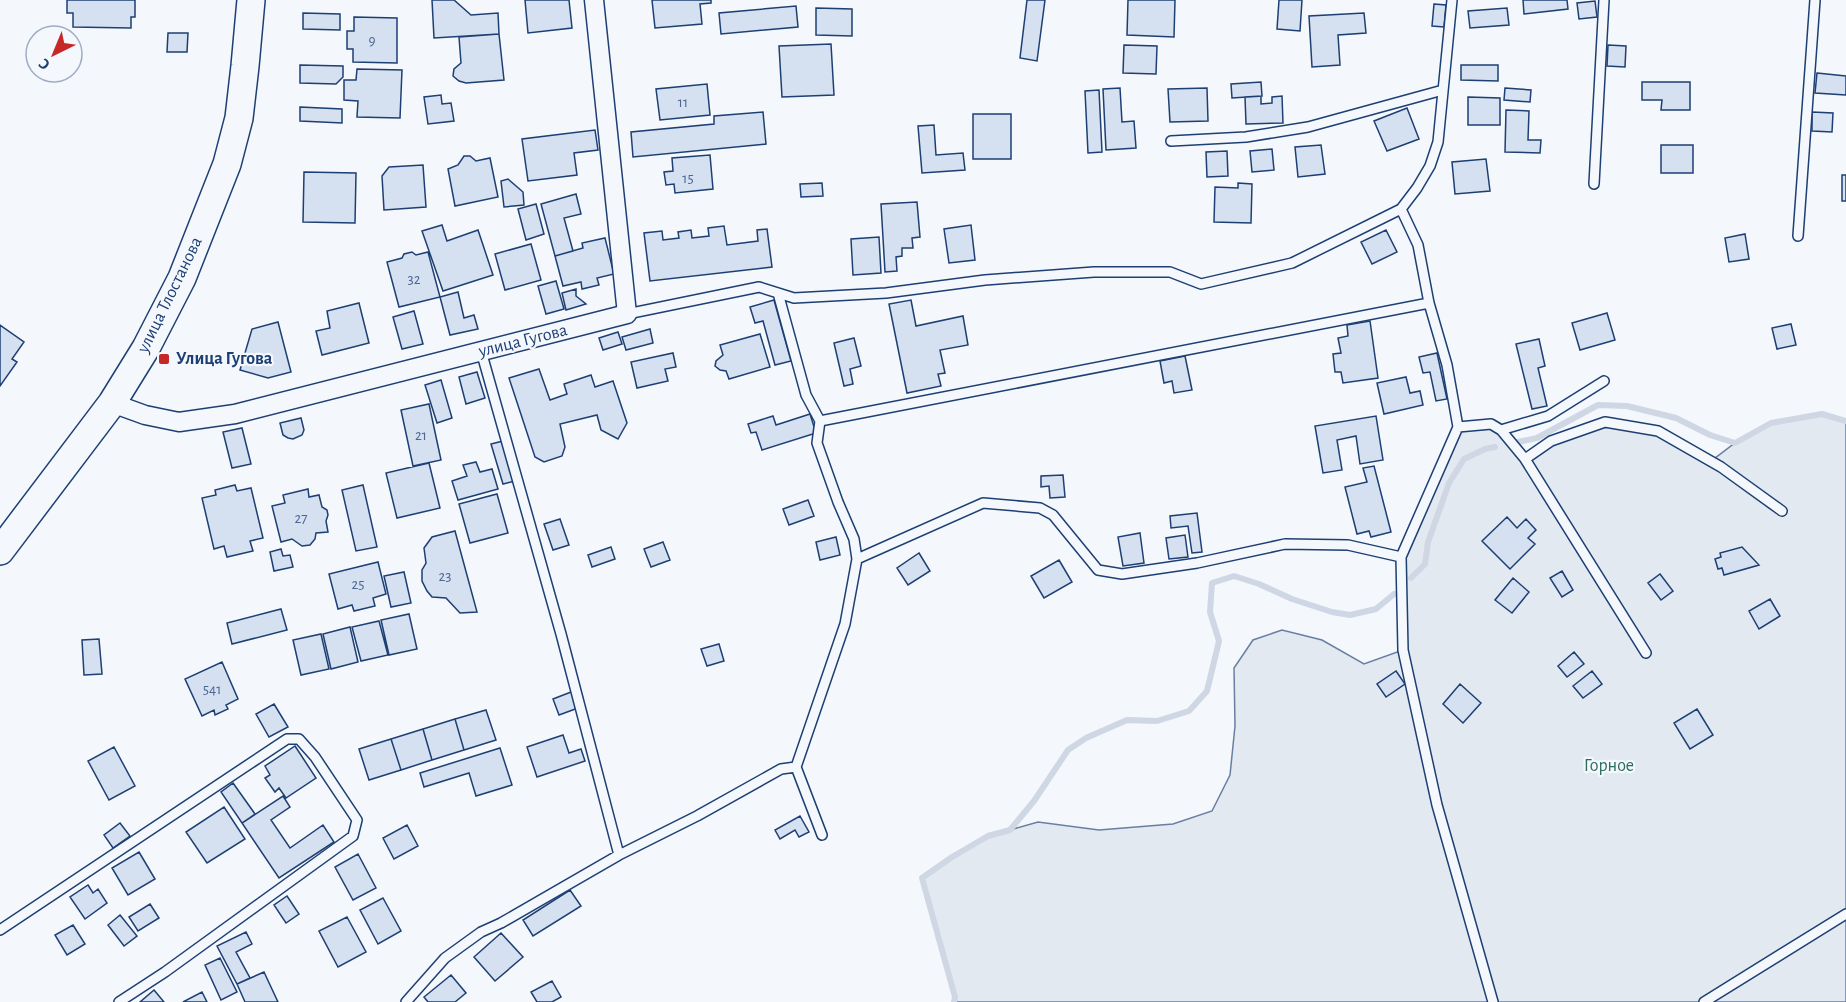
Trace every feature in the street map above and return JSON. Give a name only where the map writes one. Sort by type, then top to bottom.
[{"type":"main road","name":"улица Тлостанова","points":[[0,551],[112,403],[146,348],[182,278],[226,164],[239,118],[250,0]]},
{"type":"street","points":[[594,0],[627,314]]},
{"type":"street","name":"улица Гугова","points":[[112,403],[145,415],[179,422],[235,414],[627,314]]},
{"type":"lane","points":[[627,314],[759,286],[794,298],[886,292],[985,280],[1094,272],[1170,272],[1201,284],[1292,263],[1401,209],[1417,188],[1430,166],[1438,142],[1452,0]]},
{"type":"lane","points":[[1594,184],[1604,0]]},
{"type":"lane","points":[[1798,236],[1815,0]]},
{"type":"lane","points":[[1171,141],[1246,137],[1308,127],[1443,90]]},
{"type":"lane","points":[[1401,209],[1418,245],[1429,303],[1447,365],[1458,427],[1401,557],[1403,650],[1437,805],[1492,1002]]},
{"type":"lane","points":[[778,293],[806,395],[820,421],[817,443],[854,539],[857,559],[844,624],[796,767],[822,835]]},
{"type":"lane","points":[[820,421],[1429,303]]},
{"type":"lane","points":[[481,351],[561,634],[619,855]]},
{"type":"lane","points":[[1501,430],[1548,416],[1604,381]]},
{"type":"lane","points":[[1525,459],[1551,441],[1605,422],[1658,431],[1721,467],[1782,511]]},
{"type":"lane","points":[[1458,427],[1491,424],[1501,430],[1525,459],[1646,653]]},
{"type":"lane","points":[[857,559],[983,503],[1040,508],[1053,515],[1098,570],[1122,574],[1285,544],[1348,545],[1401,557]]},
{"type":"lane","points":[[0,930],[287,739],[299,739],[315,757],[357,820],[353,836],[175,965],[119,1002]]},
{"type":"lane","points":[[406,1002],[445,958],[481,932],[510,918],[619,855],[697,816],[782,769],[796,767]]},
{"type":"lane","points":[[1704,1002],[1846,914]]},
{"type":"green space","name":"Горное","points":[[1822,414],[1846,421],[1846,1002],[954,1002],[955,997],[922,878],[988,836],[1038,822],[1099,830],[1173,824],[1212,811],[1230,775],[1235,726],[1234,668],[1253,640],[1282,630],[1322,640],[1364,664],[1403,650],[1401,557],[1458,427],[1491,424],[1525,458],[1551,441],[1605,422],[1658,431],[1711,461],[1735,443],[1771,423]]},
{"type":"building","points":[[67,0],[135,0],[135,17],[131,17],[131,28],[84,27],[84,24],[73,24],[73,13],[67,13]]},
{"type":"building","points":[[432,0],[454,0],[471,15],[498,13],[499,34],[434,38]]},
{"type":"building","points":[[525,0],[569,0],[572,28],[528,33]]},
{"type":"building","points":[[652,0],[711,0],[711,3],[700,4],[702,24],[655,28]]},
{"type":"building","points":[[1027,0],[1045,0],[1037,61],[1020,58]]},
{"type":"building","points":[[1128,0],[1175,0],[1174,37],[1127,35]]},
{"type":"building","points":[[1279,0],[1302,0],[1300,31],[1277,29]]},
{"type":"building","points":[[1523,0],[1567,0],[1568,9],[1524,14]]},
{"type":"building","points":[[1595,1],[1597,17],[1579,19],[1577,3]]},
{"type":"building","points":[[1434,4],[1446,5],[1444,27],[1432,26]]},
{"type":"building","points":[[796,6],[798,27],[721,34],[719,13]]},
{"type":"building","points":[[816,8],[852,9],[852,36],[816,35]]},
{"type":"building","points":[[1507,8],[1509,25],[1470,28],[1468,11]]},
{"type":"building","points":[[303,13],[340,14],[340,30],[303,29]]},
{"type":"building","points":[[1364,13],[1366,33],[1338,35],[1340,65],[1312,67],[1309,16]]},
{"type":"building","points":[[354,17],[397,18],[397,63],[353,62],[353,49],[347,49],[347,31],[354,31]]},
{"type":"building","points":[[168,33],[188,33],[187,52],[167,52]]},
{"type":"building","points":[[499,34],[504,80],[466,83],[453,76],[454,69],[461,63],[459,37]]},
{"type":"building","points":[[831,44],[834,95],[782,97],[779,46]]},
{"type":"building","points":[[1124,45],[1157,46],[1156,74],[1123,73]]},
{"type":"building","points":[[1608,45],[1626,46],[1625,67],[1607,66]]},
{"type":"building","points":[[300,65],[343,66],[343,77],[336,84],[300,83]]},
{"type":"building","points":[[1461,65],[1498,65],[1498,81],[1461,80]]},
{"type":"building","points":[[357,69],[402,70],[400,118],[357,117],[358,101],[344,100],[344,80],[356,80]]},
{"type":"building","points":[[1817,73],[1846,76],[1846,95],[1815,93]]},
{"type":"building","points":[[1261,82],[1262,96],[1232,98],[1231,84]]},
{"type":"building","points":[[1642,82],[1690,82],[1690,110],[1661,110],[1662,100],[1642,100]]},
{"type":"building","points":[[707,84],[710,115],[660,120],[656,89]]},
{"type":"building","points":[[1120,88],[1122,122],[1134,121],[1136,148],[1106,150],[1103,89]]},
{"type":"building","points":[[1207,88],[1208,121],[1170,122],[1168,89]]},
{"type":"building","points":[[1505,88],[1531,90],[1530,102],[1504,100]]},
{"type":"building","points":[[1099,90],[1102,152],[1088,153],[1085,91]]},
{"type":"building","points":[[441,95],[442,104],[451,103],[454,121],[428,124],[424,97]]},
{"type":"building","points":[[1261,96],[1261,104],[1272,103],[1272,97],[1282,96],[1283,123],[1246,124],[1245,97]]},
{"type":"building","points":[[1468,97],[1500,98],[1500,125],[1468,125]]},
{"type":"building","points":[[300,107],[342,109],[342,123],[300,121]]},
{"type":"building","points":[[1407,108],[1419,139],[1387,151],[1374,121]]},
{"type":"building","points":[[1506,110],[1529,111],[1528,140],[1541,140],[1540,153],[1505,152]]},
{"type":"building","points":[[763,112],[766,144],[633,157],[631,132],[714,124],[714,116]]},
{"type":"building","points":[[1812,112],[1833,113],[1832,132],[1812,131]]},
{"type":"building","points":[[973,114],[1011,114],[1011,159],[973,159]]},
{"type":"building","points":[[934,125],[936,155],[963,153],[965,170],[922,173],[918,126]]},
{"type":"building","points":[[595,130],[598,150],[574,153],[577,175],[528,181],[522,139]]},
{"type":"building","points":[[1321,145],[1325,174],[1298,177],[1295,147]]},
{"type":"building","points":[[1661,145],[1693,145],[1693,173],[1661,173]]},
{"type":"building","points":[[1272,149],[1274,170],[1252,172],[1250,151]]},
{"type":"building","points":[[1227,151],[1228,176],[1207,177],[1206,152]]},
{"type":"building","points":[[710,155],[713,189],[675,193],[674,184],[666,185],[664,172],[673,171],[672,158]]},
{"type":"building","points":[[464,156],[470,156],[476,161],[490,158],[498,197],[455,206],[448,169],[458,165]]},
{"type":"building","points":[[1486,159],[1490,191],[1455,194],[1452,162]]},
{"type":"building","points":[[423,165],[426,207],[384,210],[382,176],[389,167]]},
{"type":"building","points":[[304,172],[356,173],[355,223],[303,222]]},
{"type":"building","points":[[1842,175],[1846,175],[1846,201],[1842,201]]},
{"type":"building","points":[[508,179],[523,192],[524,205],[504,207],[501,181]]},
{"type":"building","points":[[822,183],[823,196],[801,197],[800,184]]},
{"type":"building","points":[[1238,183],[1252,184],[1251,223],[1214,222],[1215,187],[1238,188]]},
{"type":"building","points":[[576,194],[581,214],[564,218],[573,251],[555,256],[541,204]]},
{"type":"building","points":[[917,202],[920,237],[912,238],[913,248],[902,248],[902,256],[896,257],[897,271],[885,272],[881,204]]},
{"type":"building","points":[[536,204],[544,234],[526,240],[518,209]]},
{"type":"building","points":[[442,225],[447,241],[478,230],[493,275],[443,291],[422,231]]},
{"type":"building","points":[[971,225],[975,260],[949,263],[944,229]]},
{"type":"building","points":[[724,226],[727,245],[758,241],[757,230],[767,229],[772,267],[650,281],[644,233],[662,231],[663,240],[679,238],[678,232],[691,230],[692,238],[709,236],[708,228]]},
{"type":"building","points":[[1386,230],[1397,252],[1372,264],[1361,242]]},
{"type":"building","points":[[1745,234],[1749,259],[1729,262],[1725,238]]},
{"type":"building","points":[[879,237],[881,273],[853,275],[851,239]]},
{"type":"building","points":[[605,238],[614,274],[597,278],[599,285],[582,289],[581,282],[563,286],[555,256],[583,248],[582,243]]},
{"type":"building","points":[[531,244],[541,280],[505,290],[495,254]]},
{"type":"building","points":[[412,252],[416,255],[428,252],[440,297],[399,307],[387,262],[402,258],[404,254]]},
{"type":"building","points":[[556,281],[564,309],[546,314],[538,286]]},
{"type":"building","points":[[576,289],[576,296],[586,304],[566,310],[562,293]]},
{"type":"building","points":[[458,292],[464,318],[474,315],[478,329],[450,335],[440,297]]},
{"type":"building","points":[[774,300],[791,361],[775,365],[763,321],[755,323],[750,307]]},
{"type":"building","points":[[911,300],[916,326],[963,316],[968,345],[940,350],[945,373],[938,374],[941,386],[907,393],[889,304]]},
{"type":"building","points":[[359,303],[369,343],[322,355],[316,331],[330,328],[327,311]]},
{"type":"building","points":[[414,311],[423,344],[402,349],[393,317]]},
{"type":"building","points":[[1607,313],[1615,340],[1580,350],[1572,323]]},
{"type":"building","points":[[1370,321],[1378,378],[1343,383],[1341,372],[1335,372],[1333,354],[1341,353],[1338,338],[1348,336],[1347,325]]},
{"type":"building","points":[[278,322],[291,372],[268,378],[240,370],[252,329]]},
{"type":"building","points":[[1791,324],[1796,345],[1777,349],[1772,328]]},
{"type":"building","points":[[0,325],[24,342],[12,359],[17,362],[0,386]]},
{"type":"building","points":[[650,329],[653,343],[626,350],[622,337]]},
{"type":"building","points":[[618,332],[622,344],[603,350],[599,338]]},
{"type":"building","points":[[760,334],[770,367],[729,379],[726,371],[715,366],[716,361],[723,355],[720,345]]},
{"type":"building","points":[[854,338],[861,366],[850,369],[853,384],[844,386],[834,343]]},
{"type":"building","points":[[1539,339],[1545,366],[1538,368],[1547,406],[1532,409],[1516,344]]},
{"type":"building","points":[[673,353],[676,367],[665,369],[668,381],[637,388],[631,362]]},
{"type":"building","points":[[1437,353],[1447,399],[1436,401],[1430,372],[1423,373],[1419,357]]},
{"type":"building","points":[[1185,356],[1192,390],[1174,393],[1172,381],[1164,383],[1160,361]]},
{"type":"building","points":[[539,369],[550,400],[567,394],[564,384],[591,375],[595,387],[613,381],[627,423],[618,439],[601,430],[597,415],[560,424],[565,447],[562,456],[544,462],[535,457],[509,378]]},
{"type":"building","points":[[477,372],[485,398],[466,404],[459,377]]},
{"type":"building","points":[[1406,377],[1410,393],[1420,391],[1423,405],[1384,414],[1377,383]]},
{"type":"building","points":[[441,380],[452,418],[437,423],[425,385]]},
{"type":"building","points":[[429,404],[441,460],[413,466],[401,410]]},
{"type":"building","points":[[810,414],[816,433],[762,450],[756,432],[751,433],[748,424],[773,416],[776,425]]},
{"type":"building","points":[[1376,416],[1383,460],[1360,464],[1356,436],[1337,440],[1342,470],[1323,473],[1315,426]]},
{"type":"building","points":[[301,418],[304,430],[302,435],[293,439],[283,435],[280,423]]},
{"type":"building","points":[[242,428],[251,464],[232,468],[223,432]]},
{"type":"building","points":[[503,441],[515,481],[503,484],[491,444]]},
{"type":"building","points":[[476,462],[480,472],[492,469],[498,489],[458,500],[452,481],[467,476],[463,465]]},
{"type":"building","points":[[429,463],[440,508],[397,518],[386,473]]},
{"type":"building","points":[[1374,466],[1391,532],[1371,537],[1369,531],[1357,534],[1345,487],[1367,482],[1363,468]]},
{"type":"building","points":[[1063,475],[1065,497],[1050,498],[1049,486],[1041,487],[1041,476]]},
{"type":"building","points":[[235,485],[237,491],[251,488],[263,538],[250,541],[253,551],[227,557],[224,546],[214,549],[202,498],[216,495],[215,490]]},
{"type":"building","points":[[363,485],[377,547],[356,551],[342,490]]},
{"type":"building","points":[[308,489],[309,497],[319,495],[322,507],[327,510],[328,532],[316,533],[310,545],[302,546],[292,539],[281,542],[272,506],[285,503],[283,495]]},
{"type":"building","points":[[497,494],[508,533],[470,543],[459,504]]},
{"type":"building","points":[[808,500],[814,516],[789,525],[783,509]]},
{"type":"building","points":[[1197,513],[1202,552],[1192,553],[1188,526],[1171,528],[1170,516]]},
{"type":"building","points":[[1507,517],[1517,528],[1526,519],[1536,530],[1528,538],[1535,544],[1510,569],[1482,541]]},
{"type":"building","points":[[560,519],[569,545],[553,550],[544,524]]},
{"type":"building","points":[[455,531],[477,612],[460,613],[446,598],[432,597],[422,581],[422,570],[426,563],[424,548],[432,537]]},
{"type":"building","points":[[1140,533],[1144,563],[1123,566],[1118,537]]},
{"type":"building","points":[[1185,535],[1188,557],[1169,559],[1166,538]]},
{"type":"building","points":[[836,537],[840,555],[820,560],[816,542]]},
{"type":"building","points":[[663,542],[670,560],[651,567],[644,549]]},
{"type":"building","points":[[611,547],[615,559],[592,567],[588,555]]},
{"type":"building","points":[[1742,547],[1759,565],[1724,575],[1722,568],[1718,569],[1715,559],[1721,557],[1720,553]]},
{"type":"building","points":[[281,549],[283,556],[290,555],[293,567],[274,571],[270,552]]},
{"type":"building","points":[[919,553],[930,571],[908,585],[897,568]]},
{"type":"building","points":[[1059,560],[1072,582],[1044,598],[1031,576]]},
{"type":"building","points":[[378,562],[386,594],[373,598],[375,606],[354,611],[352,605],[338,609],[329,574]]},
{"type":"building","points":[[1562,571],[1573,590],[1562,597],[1550,578]]},
{"type":"building","points":[[404,572],[411,603],[391,607],[384,576]]},
{"type":"building","points":[[1660,574],[1673,591],[1661,600],[1648,583]]},
{"type":"building","points":[[1513,578],[1529,592],[1512,613],[1495,600]]},
{"type":"building","points":[[1770,599],[1780,616],[1759,629],[1749,611]]},
{"type":"building","points":[[281,609],[287,630],[232,644],[227,623]]},
{"type":"building","points":[[409,614],[417,649],[389,655],[381,620]]},
{"type":"building","points":[[379,621],[388,655],[361,661],[352,627]]},
{"type":"building","points":[[350,627],[358,662],[331,669],[323,634]]},
{"type":"building","points":[[321,634],[329,669],[301,675],[293,640]]},
{"type":"building","points":[[99,639],[102,674],[84,675],[82,640]]},
{"type":"building","points":[[719,644],[724,661],[707,666],[701,649]]},
{"type":"building","points":[[1574,652],[1584,664],[1567,677],[1558,666]]},
{"type":"building","points":[[222,662],[238,699],[226,705],[228,709],[215,715],[214,710],[202,716],[185,679]]},
{"type":"building","points":[[1396,671],[1405,684],[1386,697],[1377,684]]},
{"type":"building","points":[[1592,671],[1602,684],[1583,698],[1573,686]]},
{"type":"building","points":[[1460,684],[1481,703],[1463,723],[1443,704]]},
{"type":"building","points":[[571,692],[578,708],[559,715],[553,699]]},
{"type":"building","points":[[274,704],[288,727],[269,737],[256,714]]},
{"type":"building","points":[[1697,709],[1713,735],[1690,749],[1674,723]]},
{"type":"building","points":[[486,710],[496,740],[464,750],[455,719]]},
{"type":"building","points":[[455,719],[464,750],[432,760],[423,729]]},
{"type":"building","points":[[423,729],[432,760],[401,770],[391,739]]},
{"type":"building","points":[[563,735],[569,753],[581,749],[585,761],[537,777],[527,747]]},
{"type":"building","points":[[391,739],[401,770],[369,780],[359,749]]},
{"type":"building","points":[[295,746],[316,778],[286,798],[279,788],[275,792],[265,778],[270,775],[265,766]]},
{"type":"building","points":[[114,747],[135,786],[109,800],[88,761]]},
{"type":"building","points":[[500,748],[512,785],[476,796],[469,773],[424,787],[420,773]]},
{"type":"building","points":[[233,783],[255,814],[242,823],[221,792]]},
{"type":"building","points":[[283,796],[290,807],[271,820],[290,848],[323,825],[334,842],[279,878],[242,823]]},
{"type":"building","points":[[224,807],[245,839],[207,863],[186,832]]},
{"type":"building","points":[[800,816],[809,832],[799,837],[795,830],[780,839],[775,830]]},
{"type":"building","points":[[120,823],[130,836],[113,848],[104,835]]},
{"type":"building","points":[[407,825],[418,846],[394,859],[383,838]]},
{"type":"building","points":[[139,852],[155,879],[128,895],[112,868]]},
{"type":"building","points":[[358,854],[376,888],[353,900],[335,867]]},
{"type":"building","points":[[88,885],[93,893],[98,889],[107,903],[85,919],[70,897]]},
{"type":"building","points":[[570,890],[581,906],[533,936],[523,920]]},
{"type":"building","points":[[287,896],[299,914],[286,923],[274,905]]},
{"type":"building","points":[[383,898],[401,931],[378,944],[360,910]]},
{"type":"building","points":[[150,904],[159,918],[138,931],[129,917]]},
{"type":"building","points":[[120,915],[137,936],[124,946],[108,925]]},
{"type":"building","points":[[347,917],[366,952],[338,967],[319,931]]},
{"type":"building","points":[[73,925],[85,944],[67,955],[55,935]]},
{"type":"building","points":[[246,932],[252,944],[236,952],[250,978],[237,984],[217,946]]},
{"type":"building","points":[[501,933],[523,957],[495,981],[474,957]]},
{"type":"building","points":[[220,958],[237,992],[221,1000],[205,965]]},
{"type":"building","points":[[264,972],[278,1002],[245,1002],[237,984]]},
{"type":"building","points":[[451,975],[466,993],[455,1002],[428,1002],[424,997]]},
{"type":"building","points":[[552,981],[561,997],[552,1002],[537,1002],[531,992]]},
{"type":"building","points":[[154,990],[164,1002],[140,1002]]},
{"type":"building","points":[[202,992],[207,1002],[183,1002]]},
{"type":"waterway","points":[[1518,442],[1537,438],[1598,405],[1627,406],[1676,418],[1710,435],[1735,443],[1771,423],[1822,414],[1846,421]]},
{"type":"waterway","points":[[1411,578],[1425,564],[1428,542],[1449,483],[1464,459],[1495,447]]},
{"type":"waterway","points":[[954,1002],[955,997],[922,878],[988,836],[1010,830],[1034,801],[1068,750],[1086,738],[1127,720],[1157,721],[1189,711],[1207,691],[1219,641],[1210,612],[1212,583],[1234,576],[1292,599],[1332,612],[1350,615],[1376,609],[1394,594]]},
{"type":"place","name":"Улица Гугова","points":[[164,359]]}]
